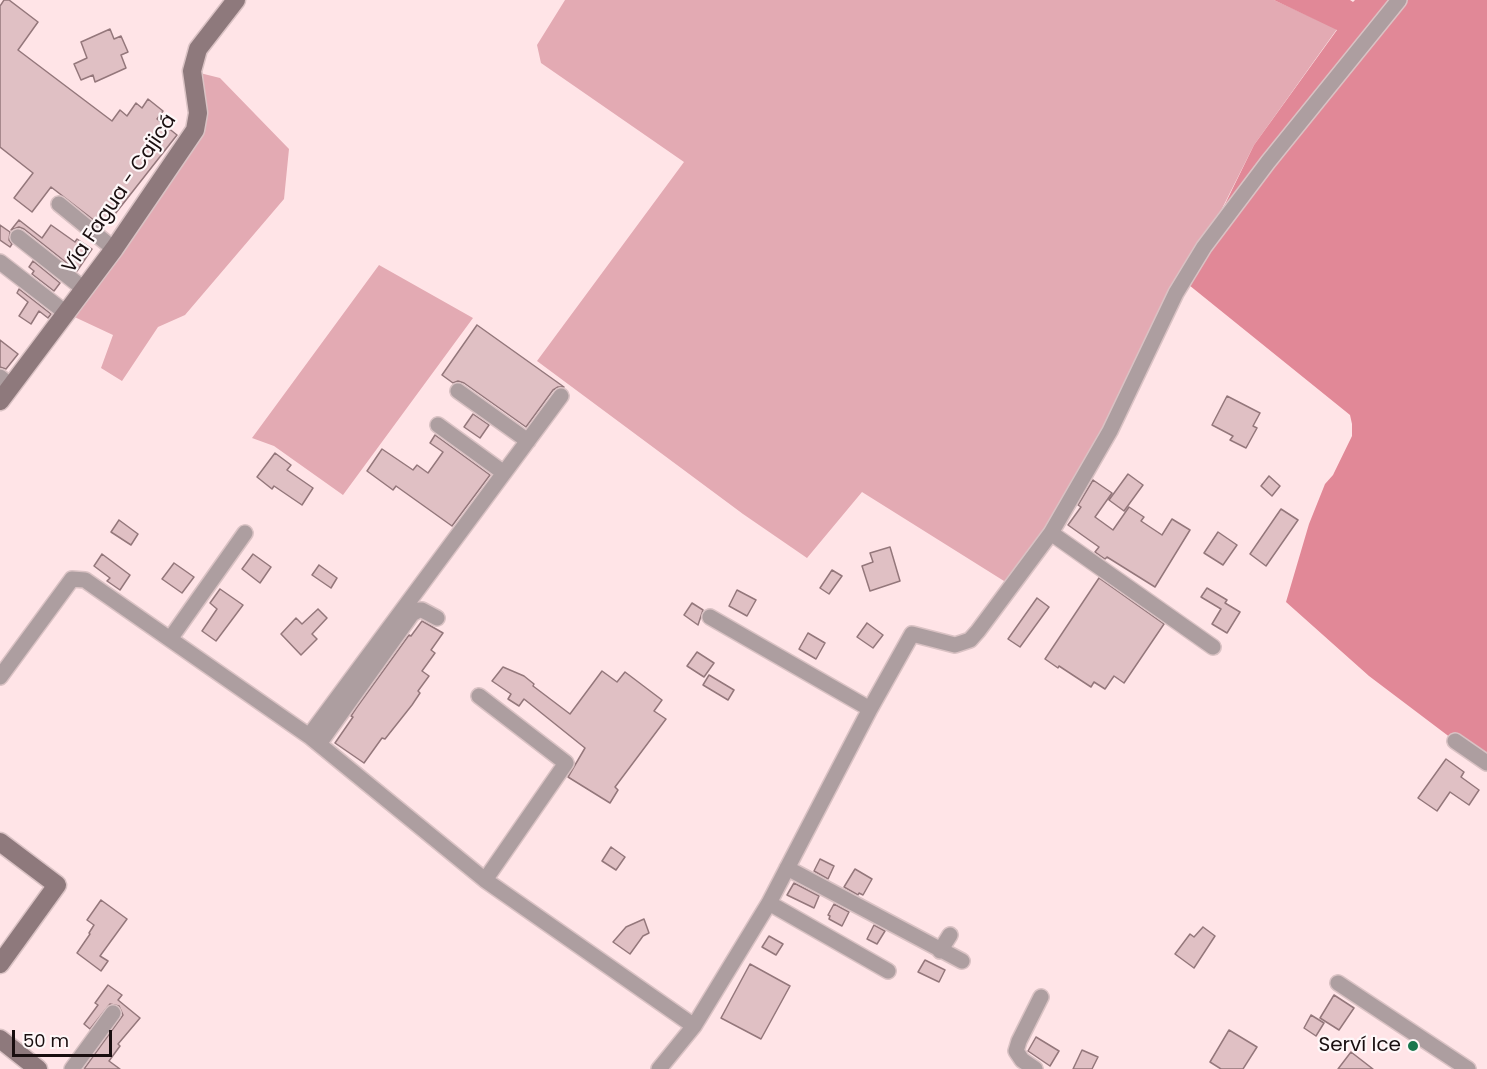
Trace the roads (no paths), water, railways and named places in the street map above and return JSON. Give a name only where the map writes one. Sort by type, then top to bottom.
[{"type":"street","name":"Vía Fagua - Cajicá","points":[[4,388],[66,313],[114,249],[195,129],[198,113],[192,71],[198,49],[236,0]]},
{"type":"street","points":[[659,1069],[694,1026],[769,903],[870,709],[912,634],[955,645],[970,640],[1051,533],[1110,430],[1176,293],[1204,247],[1268,162],[1399,0]]},
{"type":"street","points":[[59,204],[114,249]]},
{"type":"street","points":[[18,237],[84,289]]},
{"type":"street","points":[[0,262],[66,313]]},
{"type":"street","points":[[459,391],[528,441]]},
{"type":"street","points":[[314,740],[561,396]]},
{"type":"street","points":[[438,425],[504,473]]},
{"type":"street","points":[[170,639],[245,533]]},
{"type":"street","points":[[1051,533],[1213,647]]},
{"type":"street","points":[[0,677],[72,579],[85,580],[314,740],[485,880],[694,1026]]},
{"type":"street","points":[[314,740],[412,614],[422,610],[437,618]]},
{"type":"street","points":[[710,617],[870,709]]},
{"type":"street","points":[[479,696],[566,763],[485,880]]},
{"type":"street","points":[[1455,741],[1487,763]]},
{"type":"street","points":[[0,842],[57,885],[0,964]]},
{"type":"street","points":[[788,868],[962,961]]},
{"type":"street","points":[[769,903],[888,970]]},
{"type":"street","points":[[940,951],[950,935]]},
{"type":"street","points":[[1338,983],[1468,1069]]},
{"type":"street","points":[[1035,1069],[1022,1060],[1016,1051],[1041,997]]},
{"type":"street","points":[[72,1069],[113,1013]]},
{"type":"street","points":[[0,1039],[38,1069]]},
{"type":"place","name":"Serví Ice","points":[[1413,1046]]}]
